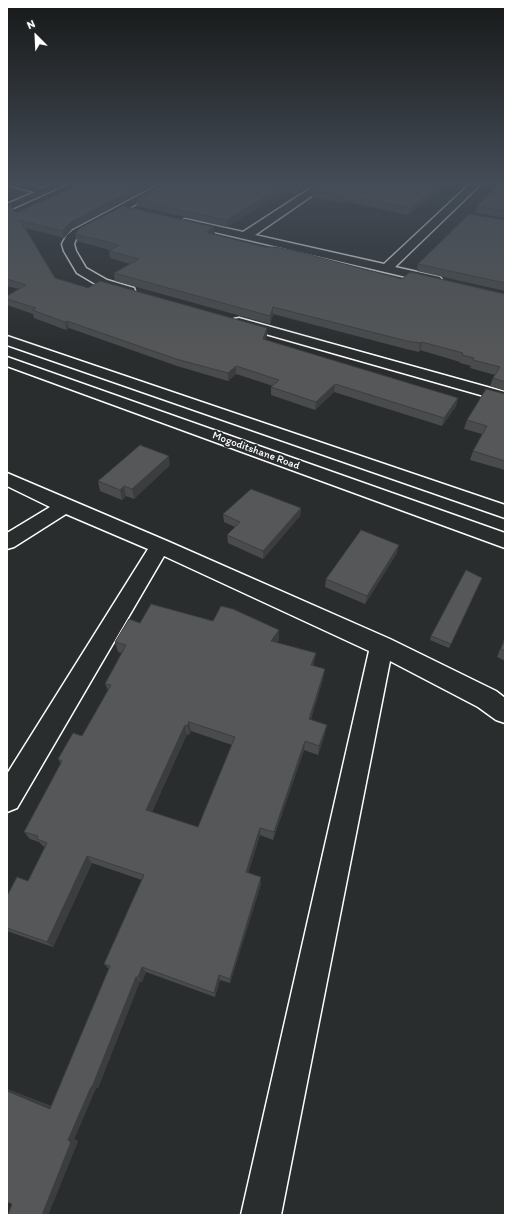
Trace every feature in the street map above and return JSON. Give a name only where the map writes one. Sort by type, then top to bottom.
[{"type":"street","points":[[70,239],[68,244],[70,251],[81,270],[90,277],[103,283],[141,294]]},
{"type":"street","points":[[258,239],[445,283]]},
{"type":"street","points":[[386,269],[417,239]]},
{"type":"street","points":[[224,318],[505,397]]},
{"type":"street","name":"Mogoditshane Road","points":[[7,340],[505,512]]},
{"type":"street","name":"Mogoditshane Road","points":[[7,361],[505,541]]},
{"type":"street","points":[[7,479],[382,646],[487,699],[505,712]]},
{"type":"street","points":[[7,542],[65,506]]},
{"type":"street","points":[[7,799],[160,546]]},
{"type":"street","points":[[261,1215],[382,646]]},
{"type":"building","points":[[7,239],[31,239],[55,278],[88,288],[100,281],[267,328],[263,339],[458,398],[444,418],[335,384],[316,402],[271,387],[279,380],[236,366],[228,373],[176,359],[32,310],[36,308],[7,299],[7,296],[26,285],[7,279]]},
{"type":"building","points":[[95,239],[233,239],[265,247],[275,247],[295,251],[402,279],[410,272],[505,294],[505,382],[493,378],[500,367],[473,360],[474,358],[462,355],[463,353],[422,342],[407,341],[273,307],[270,316],[114,273],[139,259],[109,251],[119,245]]},
{"type":"building","points":[[443,239],[505,239],[505,283],[418,264]]},
{"type":"building","points":[[486,389],[505,394],[505,461],[473,451],[487,426],[467,420]]},
{"type":"building","points":[[140,445],[169,456],[132,489],[124,486],[120,490],[98,481]]},
{"type":"building","points":[[251,489],[301,508],[263,551],[227,535],[240,522],[223,514]]},
{"type":"building","points":[[361,530],[399,545],[367,596],[326,579]]},
{"type":"building","points":[[466,570],[482,578],[451,644],[431,636]]},
{"type":"building","points":[[151,604],[213,621],[221,606],[233,609],[279,630],[271,641],[316,653],[311,665],[325,669],[309,719],[327,725],[319,746],[305,741],[274,832],[260,828],[246,872],[261,877],[230,979],[219,975],[214,993],[142,967],[138,977],[136,977],[92,1087],[68,1140],[71,1142],[42,1215],[8,1215],[12,1204],[7,1202],[7,1091],[50,1109],[110,966],[104,964],[144,875],[87,856],[47,942],[7,928],[7,896],[17,877],[28,881],[47,843],[37,839],[38,836],[24,832],[62,761],[58,759],[73,733],[82,736],[111,685],[105,684],[126,645],[115,642],[129,619],[140,623]],"holes":[[[189,722],[235,737],[198,827],[146,810],[185,725],[187,726]]]},
{"type":"building","points":[[505,639],[505,651],[501,649]]}]
